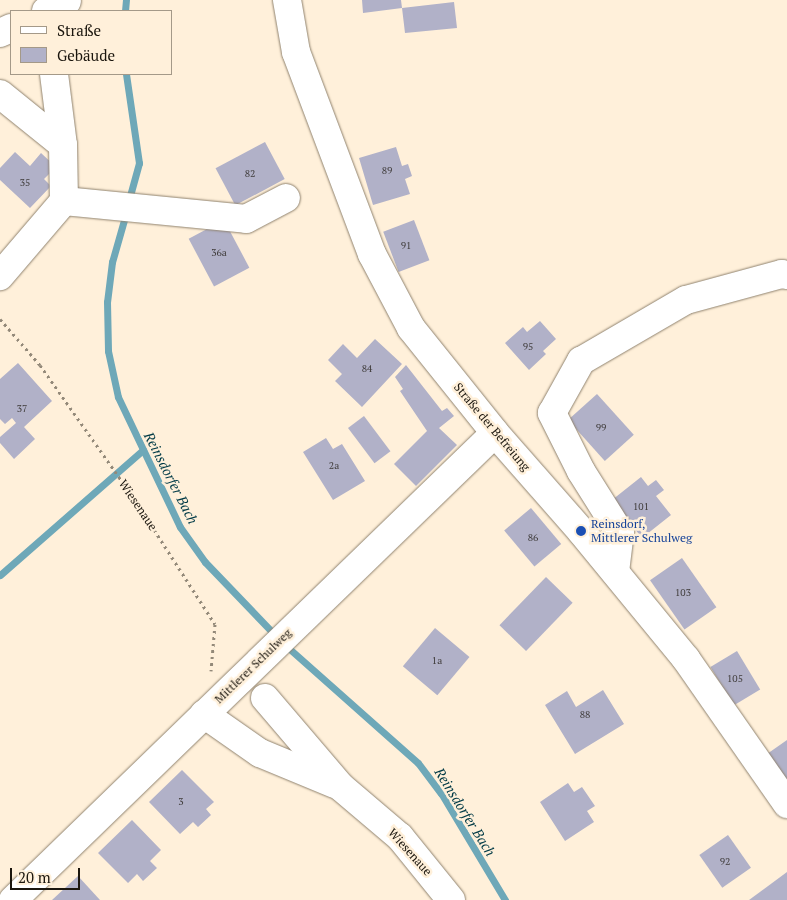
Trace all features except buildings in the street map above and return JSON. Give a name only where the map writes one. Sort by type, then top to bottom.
[{"type":"street","name":"Straße der Befreiung","points":[[287,0],[296,52],[372,254],[411,328],[495,433],[615,572],[686,659],[787,804]]},
{"type":"street","points":[[0,276],[64,201],[63,145],[54,75]]},
{"type":"street","points":[[0,94],[63,145]]},
{"type":"street","points":[[64,201],[246,219],[286,198]]},
{"type":"street","points":[[615,572],[620,533],[581,471],[552,413],[581,361],[686,300],[782,274],[787,276]]},
{"type":"street","name":"Mittlerer Schulweg","points":[[12,900],[495,433]]},
{"type":"street","name":"Wiesenaue","points":[[264,698],[341,787],[400,837],[451,900]]},
{"type":"street","points":[[204,714],[260,753],[341,787]]},
{"type":"path","name":"Wiesenaue","points":[[0,319],[40,365],[133,497],[215,624],[210,675]]},
{"type":"waterway","name":"Reinsdorfer Bach","points":[[125,10],[126,0]]},
{"type":"waterway","name":"Reinsdorfer Bach","points":[[126,75],[139,163],[128,203]]},
{"type":"waterway","name":"Reinsdorfer Bach","points":[[126,213],[112,262],[107,302],[108,351],[118,397],[180,527],[205,562],[276,636]]},
{"type":"waterway","points":[[0,575],[143,450]]},
{"type":"waterway","name":"Reinsdorfer Bach","points":[[284,644],[418,763],[441,793],[505,900]]},
{"type":"place","name":"Reinsdorf, Mittlerer Schulweg","points":[[581,531]]}]
